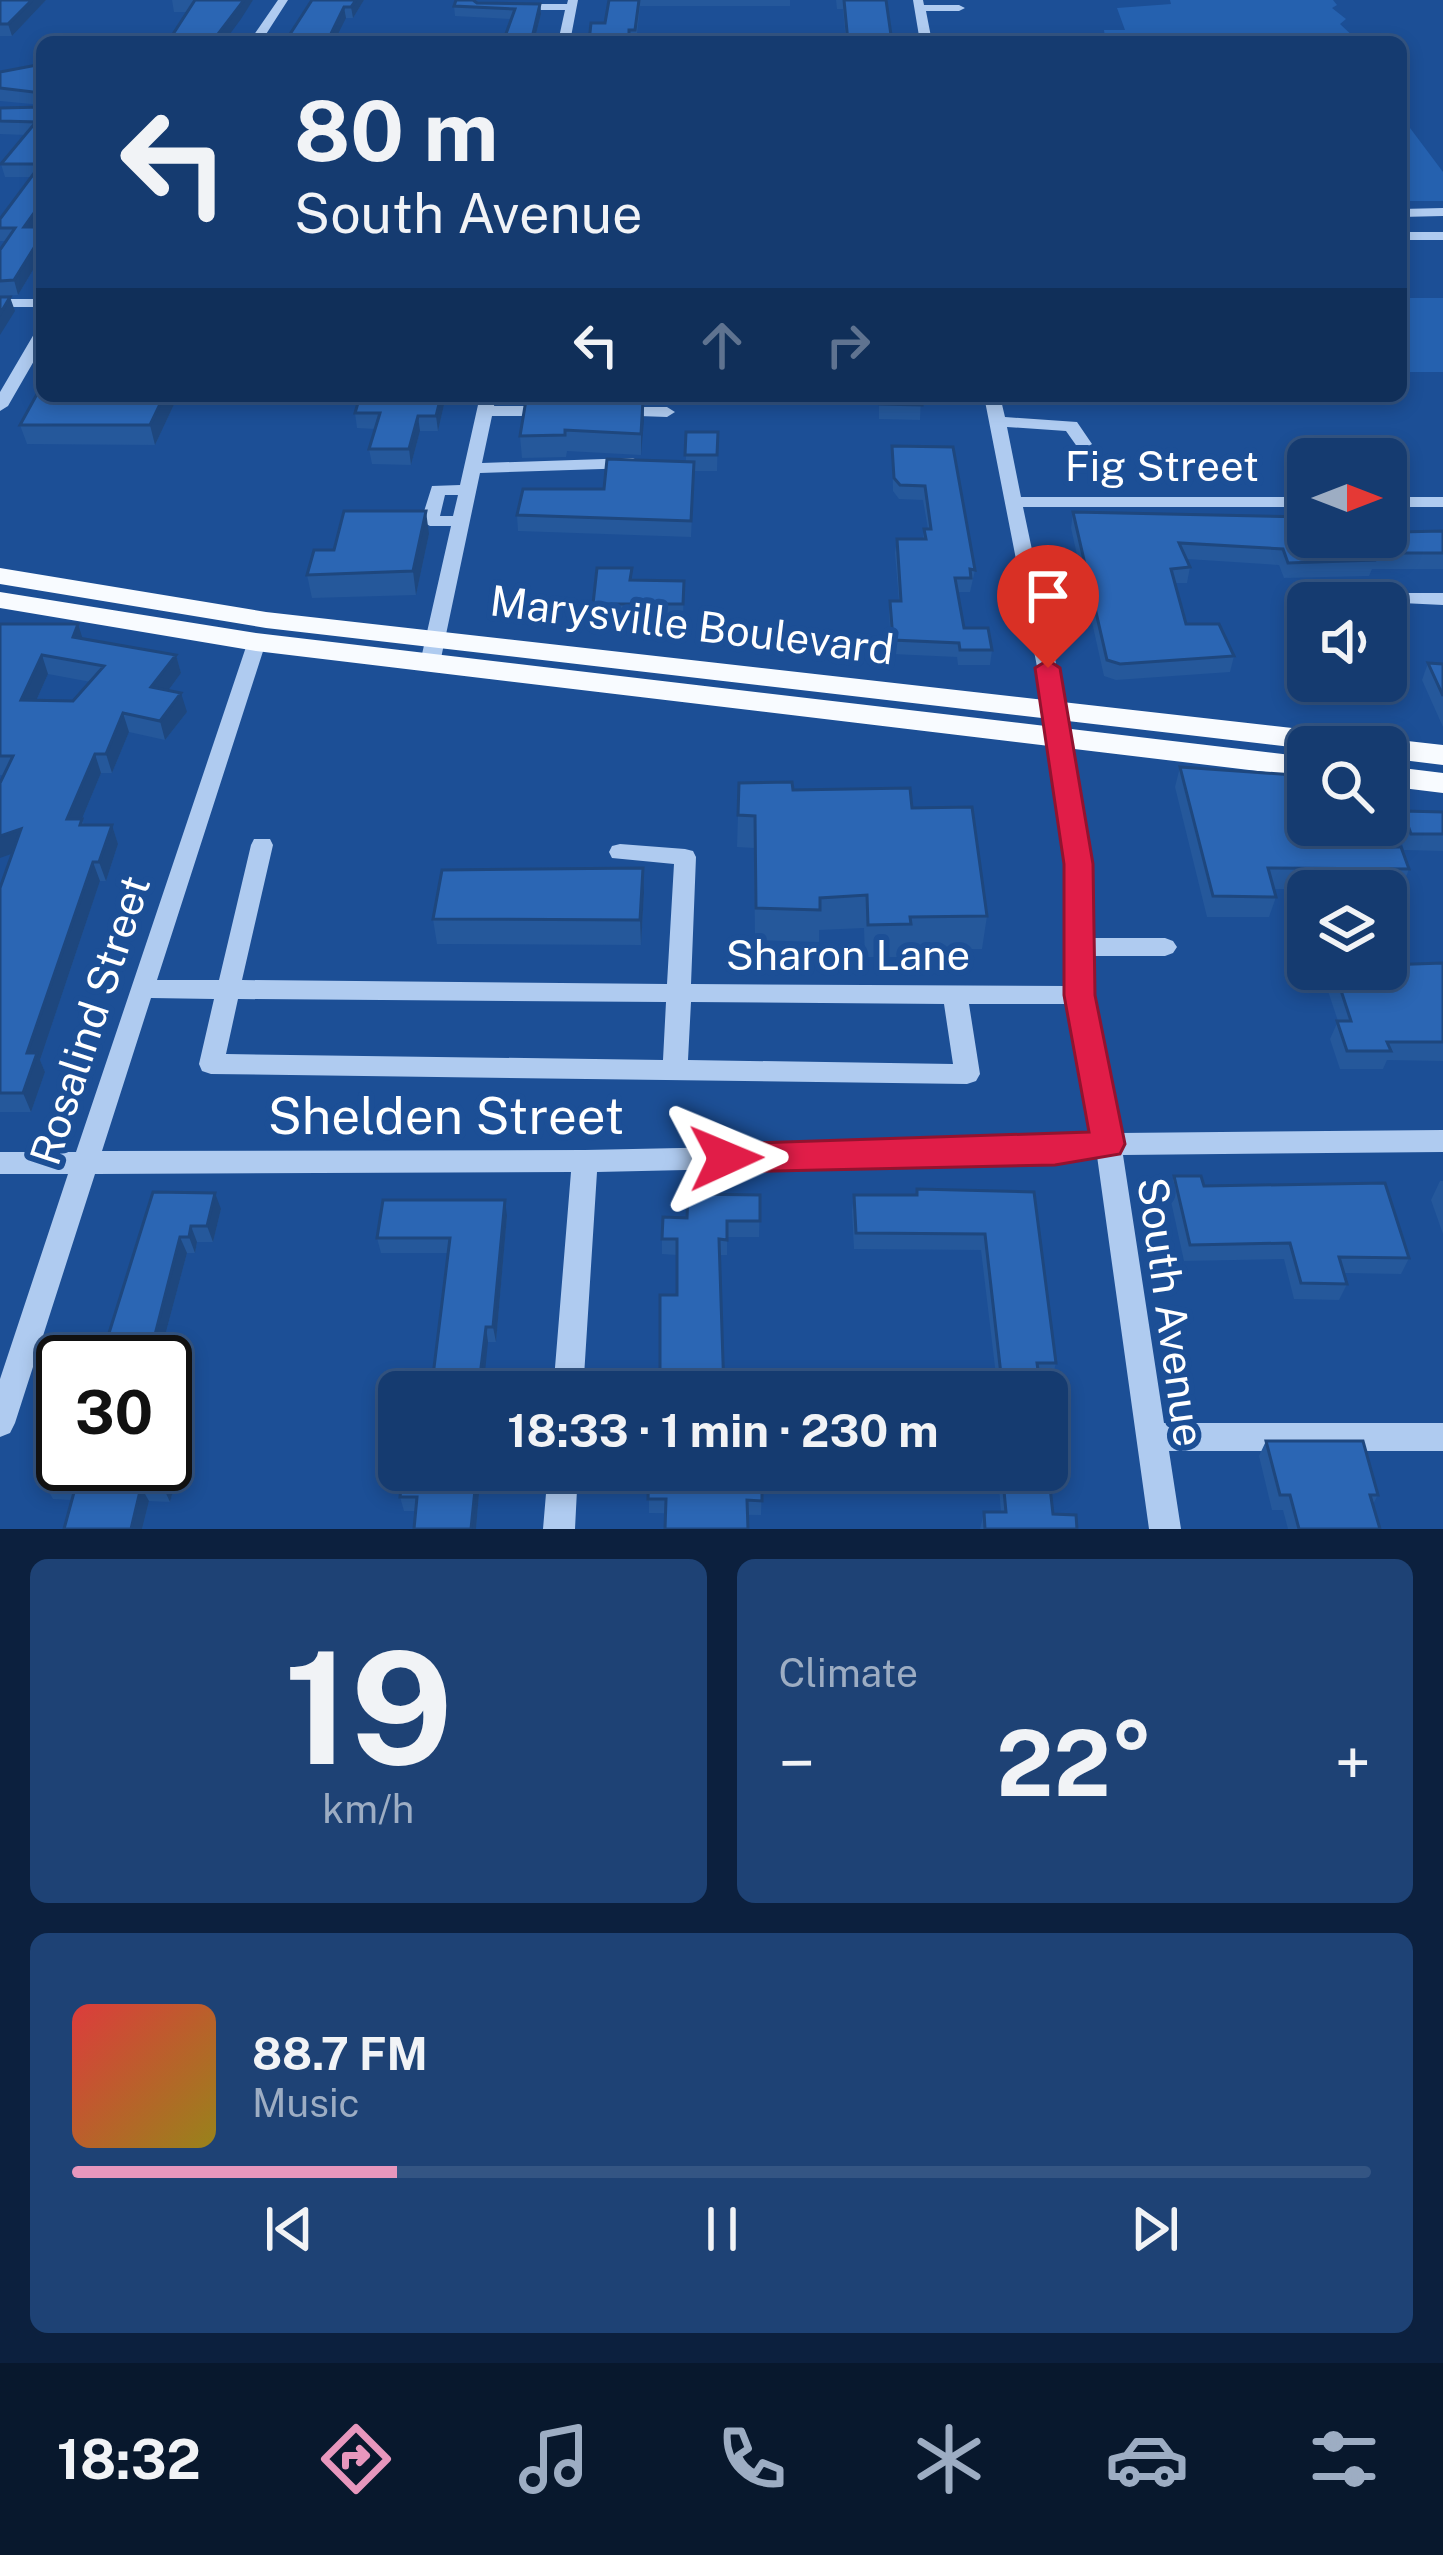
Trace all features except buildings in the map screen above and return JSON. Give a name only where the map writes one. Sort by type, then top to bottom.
[{"type":"main road","name":"Marysville Boulevard","points":[[0,576],[261,631]]},
{"type":"main road","name":"Marysville Boulevard","points":[[0,600],[433,651],[725,699],[1287,741]]},
{"type":"main road","name":"Marysville Boulevard","points":[[433,651],[618,659],[843,686],[1287,763]]},
{"type":"main road","points":[[618,659],[641,674],[712,688],[725,699],[740,690],[826,693],[843,686]]},
{"type":"main road","points":[[1407,751],[1443,755]]},
{"type":"main road","points":[[1407,779],[1443,783]]},
{"type":"street","points":[[259,36],[283,0]]},
{"type":"street","points":[[501,7],[572,4],[562,25],[563,36]]},
{"type":"street","points":[[925,36],[918,4],[959,8]]},
{"type":"street","points":[[268,23],[288,23]]},
{"type":"street","points":[[1407,213],[1443,212]]},
{"type":"street","points":[[1407,236],[1443,236]]},
{"type":"street","points":[[0,303],[36,303]]},
{"type":"street","points":[[0,406],[36,344]]},
{"type":"street","name":"South Avenue","points":[[993,402],[1059,724],[1078,864],[1079,995],[1108,1144],[1165,1529]]},
{"type":"street","points":[[433,651],[486,403],[576,411]]},
{"type":"street","points":[[598,412],[667,412]]},
{"type":"street","points":[[997,422],[1071,426],[1084,444]]},
{"type":"street","points":[[472,468],[650,464]]},
{"type":"street","points":[[461,521],[430,521],[438,490],[468,490]]},
{"type":"street","name":"Fig Street","points":[[1015,502],[1287,502]]},
{"type":"street","points":[[1407,502],[1443,502]]},
{"type":"street","points":[[1409,599],[1443,599]]},
{"type":"street","name":"Rosalind Street","points":[[0,1423],[261,631]]},
{"type":"street","points":[[262,845],[211,1064],[967,1074],[955,994]]},
{"type":"street","name":"Sharon Lane","points":[[620,852],[685,857],[679,992],[1079,995]]},
{"type":"street","points":[[1079,947],[1165,947]]},
{"type":"street","points":[[142,989],[679,992],[675,1070]]},
{"type":"street","name":"Shelden Street","points":[[0,1163],[585,1161],[1055,1151],[1108,1144],[1443,1141]]},
{"type":"street","points":[[570,1371],[585,1161]]},
{"type":"street","points":[[1149,1438],[1443,1438]]},
{"type":"street","points":[[559,1529],[562,1491]]},
{"type":"shaded area","points":[[1170,0],[1333,0],[1337,5],[1332,8],[1346,19],[1340,24],[1353,36],[1105,36],[1104,30],[1125,30],[1117,8],[1171,4]]},
{"type":"shaded area","points":[[1407,124],[1443,172],[1443,201],[1410,201]]},
{"type":"shaded area","points":[[1407,298],[1443,298],[1443,372],[1407,372]]},
{"type":"route","points":[[726,1158],[1055,1151],[1108,1144],[1079,995],[1078,864],[1048,668]]}]
